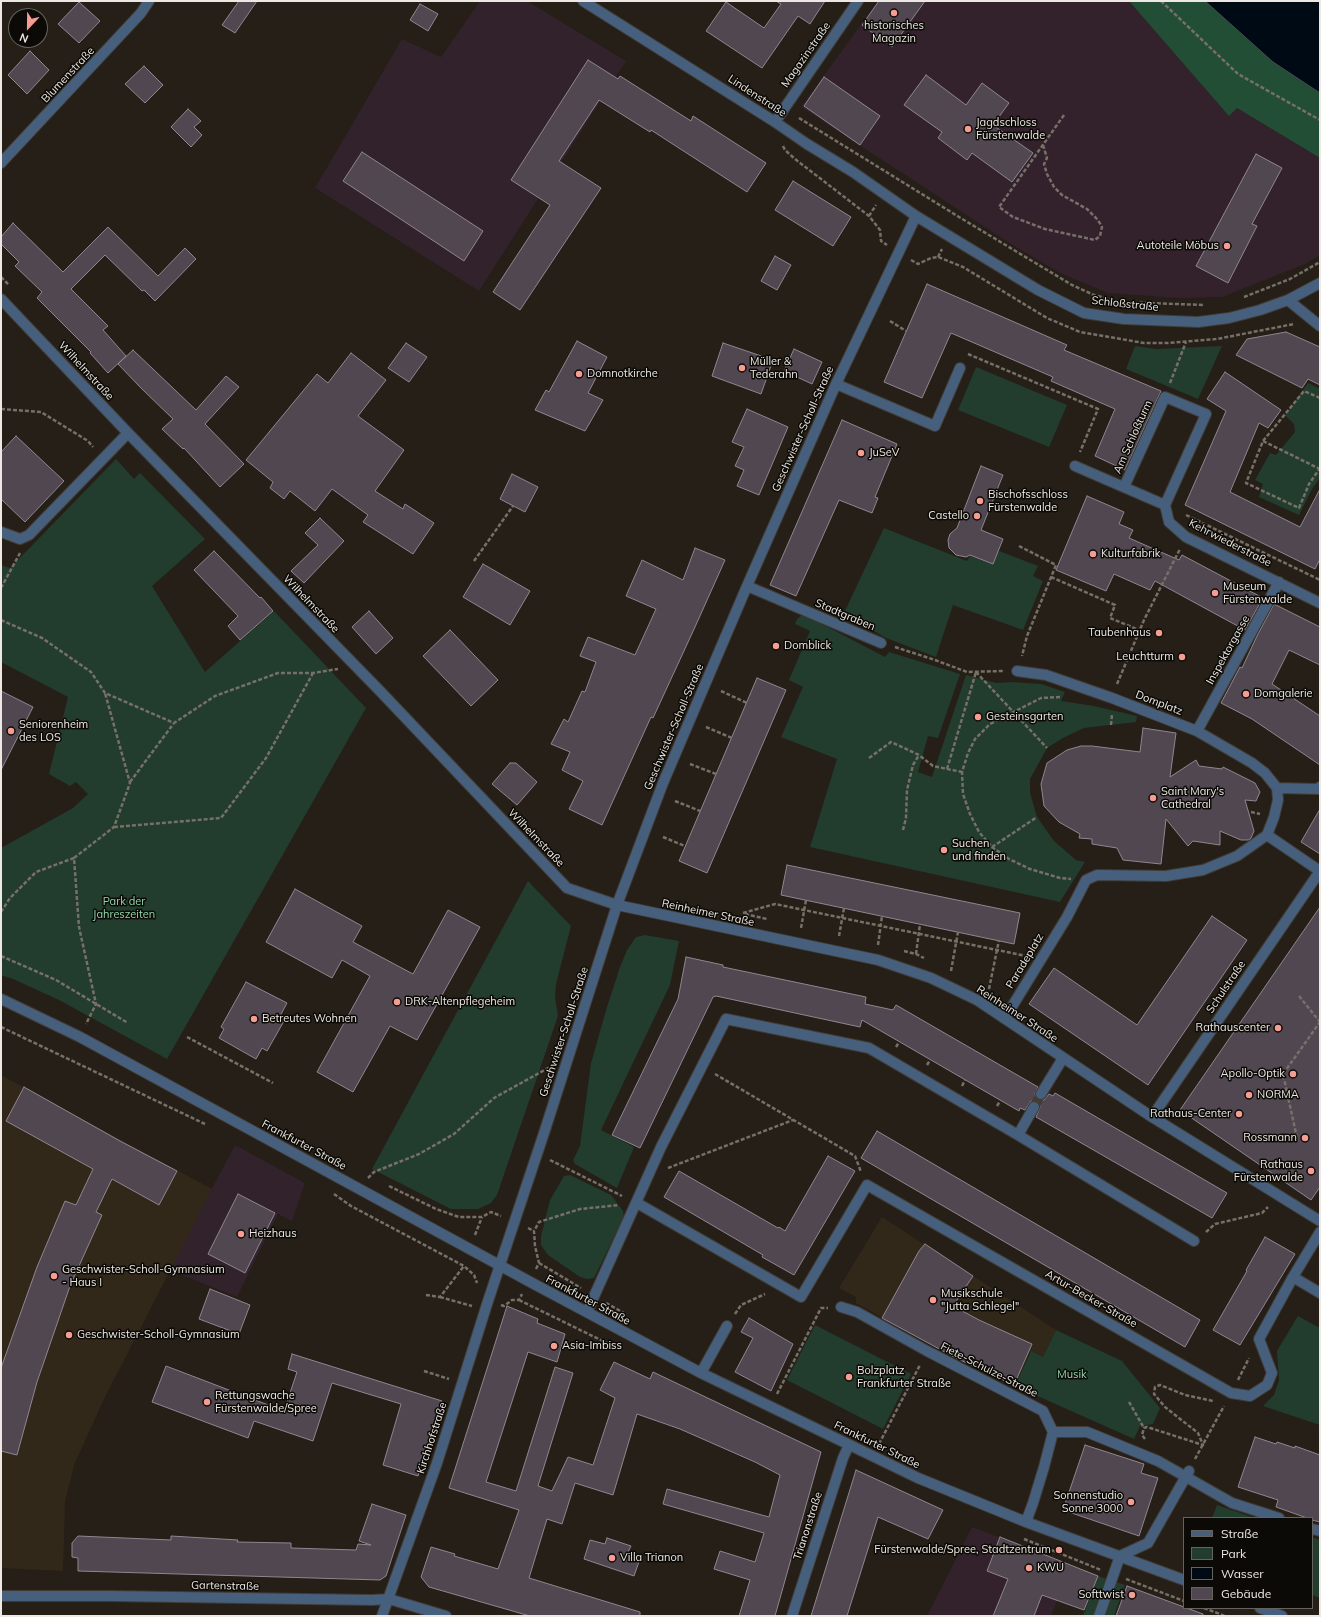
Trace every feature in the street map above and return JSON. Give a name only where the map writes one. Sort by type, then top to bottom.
[{"type":"street","name":"Blumenstraße","points":[[1,163],[141,14],[149,1]]},
{"type":"street","name":"Lindenstraße","points":[[582,1],[853,172],[916,216]]},
{"type":"street","name":"Magazinstraße","points":[[775,122],[858,1]]},
{"type":"street","name":"Schloßstraße","points":[[916,216],[1038,290],[1084,313],[1124,319],[1198,322],[1229,318],[1260,310],[1288,300],[1320,283]]},
{"type":"street","name":"Geschwister-Scholl-Straße","points":[[499,1265],[617,906],[663,783],[747,586],[836,384],[916,216]]},
{"type":"street","name":"Wilhelmstraße","points":[[1,299],[128,433],[568,888],[617,906]]},
{"type":"street","points":[[1288,300],[1320,326]]},
{"type":"street","points":[[836,384],[936,426],[960,368]]},
{"type":"street","name":"Am Schloßturm","points":[[1124,487],[1165,397],[1206,414],[1164,505]]},
{"type":"street","points":[[1,532],[20,539],[29,535],[128,433]]},
{"type":"street","points":[[1075,466],[1164,505]]},
{"type":"street","name":"Kehrwiederstraße","points":[[1164,505],[1169,522],[1186,536],[1320,603]]},
{"type":"street","name":"Inspektorgasse","points":[[1198,731],[1279,582]]},
{"type":"street","name":"Stadtgraben","points":[[747,586],[881,643]]},
{"type":"street","name":"Domplatz","points":[[1017,671],[1046,675],[1112,698],[1198,731],[1252,763],[1265,774],[1277,788]]},
{"type":"street","points":[[1086,880],[1097,875],[1166,876],[1203,870],[1237,856],[1267,835],[1274,817],[1278,800],[1277,788],[1319,788]]},
{"type":"street","points":[[1267,835],[1320,871]]},
{"type":"street","name":"Schulstraße","points":[[1152,1117],[1320,871]]},
{"type":"street","name":"Paradeplatz","points":[[1005,1018],[1067,917],[1086,880]]},
{"type":"street","name":"Reinheimer Straße","points":[[617,906],[878,960],[931,978],[977,1000],[1152,1117],[1320,1221]]},
{"type":"street","name":"Frankfurter Straße","points":[[1,999],[80,1037],[701,1373],[918,1478],[1026,1522],[1183,1580]]},
{"type":"street","points":[[587,1312],[649,1175],[701,1066],[726,1019],[869,1048],[1018,1135],[1194,1241]]},
{"type":"street","points":[[1041,1094],[1063,1058]]},
{"type":"street","points":[[1018,1135],[1034,1107]]},
{"type":"street","name":"Artur-Becker-Straße","points":[[637,1203],[801,1297],[867,1185],[1231,1393],[1250,1396],[1268,1385],[1272,1373],[1259,1339]]},
{"type":"street","points":[[1259,1339],[1320,1232]]},
{"type":"street","name":"Kirchhofstraße","points":[[382,1616],[436,1463],[499,1265]]},
{"type":"street","points":[[1293,1277],[1320,1293]]},
{"type":"street","name":"Fiete-Schulze-Straße","points":[[841,1307],[857,1312],[927,1351],[1044,1410],[1052,1432]]},
{"type":"street","points":[[701,1373],[727,1326]]},
{"type":"street","points":[[1026,1522],[1036,1496],[1052,1432],[1087,1432],[1187,1474],[1232,1503],[1276,1517]]},
{"type":"street","name":"Trianonstraße","points":[[792,1616],[843,1458],[849,1445]]},
{"type":"street","points":[[1099,1616],[1120,1556],[1148,1543],[1187,1474]]},
{"type":"street","name":"Gartenstraße","points":[[1,1596],[389,1599],[446,1616]]},
{"type":"street","points":[[1263,1609],[1282,1616]]},
{"type":"path","points":[[1161,1],[1238,74],[1320,120]]},
{"type":"path","points":[[784,109],[1072,285],[1121,302],[1206,305]]},
{"type":"path","points":[[1043,145],[1047,158],[1044,164],[1047,174],[1054,187],[1062,195],[1087,209],[1098,220],[1102,227],[1100,236],[1095,240],[1086,240],[1074,235],[1045,229],[1013,217],[999,207],[1064,115]]},
{"type":"path","points":[[785,150],[869,216],[880,230],[881,241]]},
{"type":"path","points":[[1237,300],[1290,279],[1320,262]]},
{"type":"path","points":[[890,321],[906,331]]},
{"type":"path","points":[[1165,397],[1186,342]]},
{"type":"path","points":[[960,368],[966,353],[1098,409],[1075,466]]},
{"type":"path","points":[[1263,441],[1320,468],[1309,484],[1299,508],[1246,483],[1263,441],[1304,391],[1320,398]]},
{"type":"path","points":[[1,409],[41,412],[88,441],[103,458]]},
{"type":"path","points":[[1164,505],[1320,579]]},
{"type":"path","points":[[474,561],[512,506]]},
{"type":"path","points":[[1,588],[29,535]]},
{"type":"path","points":[[976,672],[1017,671],[1028,636],[1056,565],[1019,546]]},
{"type":"path","points":[[1122,671],[1140,630],[1174,561]]},
{"type":"path","points":[[1051,577],[1115,605],[1110,618],[1140,630]]},
{"type":"path","points":[[1,620],[42,638],[91,672],[106,693],[130,783]]},
{"type":"path","name":"Stadtgraben","points":[[881,643],[967,672],[976,672]]},
{"type":"path","points":[[1,912],[10,898],[36,872],[74,858],[114,827],[130,783],[174,723],[215,696],[278,674],[313,673],[335,670],[351,662]]},
{"type":"path","points":[[976,672],[1047,748]]},
{"type":"path","points":[[947,769],[976,672]]},
{"type":"path","points":[[114,827],[221,818],[266,758],[313,673]]},
{"type":"path","points":[[721,692],[747,703]]},
{"type":"path","points":[[106,693],[174,723]]},
{"type":"path","points":[[1062,697],[1041,698],[990,724],[975,738],[962,772],[963,794],[970,814],[979,832],[992,847],[1009,859],[1030,869],[1060,878],[1086,880]]},
{"type":"path","points":[[706,728],[732,738]]},
{"type":"path","points":[[870,758],[891,742],[919,755],[933,766],[962,772]]},
{"type":"path","points":[[903,830],[906,818],[907,790],[913,765],[919,755]]},
{"type":"path","points":[[690,764],[716,774]]},
{"type":"path","points":[[675,801],[700,811]]},
{"type":"path","points":[[992,847],[1037,817]]},
{"type":"path","points":[[663,837],[685,846]]},
{"type":"path","points":[[74,858],[79,927],[96,1004],[80,1037]]},
{"type":"path","points":[[801,928],[806,900]]},
{"type":"path","points":[[743,913],[775,904],[1041,959]]},
{"type":"path","points":[[839,937],[844,908]]},
{"type":"path","points":[[878,945],[882,916]]},
{"type":"path","points":[[916,954],[920,924]]},
{"type":"path","points":[[951,971],[958,932]]},
{"type":"path","points":[[989,989],[999,940]]},
{"type":"path","points":[[1,956],[56,980],[128,1023]]},
{"type":"path","points":[[1297,1138],[1283,1074],[1320,1023],[1299,996]]},
{"type":"path","points":[[1,1027],[208,1126]]},
{"type":"path","points":[[187,1037],[273,1083]]},
{"type":"path","points":[[359,1188],[374,1172],[419,1154],[454,1134],[494,1098],[544,1069],[568,1058]]},
{"type":"path","points":[[701,1066],[855,1156]]},
{"type":"path","points":[[649,1175],[794,1120]]},
{"type":"path","points":[[537,1153],[637,1203]]},
{"type":"path","points":[[332,1193],[351,1206],[464,1266],[474,1275],[478,1285]]},
{"type":"path","points":[[1194,1241],[1215,1224],[1262,1212],[1281,1196]]},
{"type":"path","points":[[628,1315],[539,1263],[535,1246],[534,1231],[539,1222],[580,1209],[637,1203]]},
{"type":"path","points":[[440,1297],[464,1266]]},
{"type":"path","points":[[426,1295],[440,1297],[474,1307]]},
{"type":"path","points":[[727,1326],[741,1305],[765,1295]]},
{"type":"path","points":[[519,1300],[618,1348]]},
{"type":"path","points":[[770,1406],[821,1308],[841,1307]]},
{"type":"path","points":[[1187,1474],[1259,1339]]},
{"type":"path","points":[[873,1457],[927,1351]]},
{"type":"path","points":[[424,1371],[462,1383]]},
{"type":"path","points":[[1203,1445],[1198,1434],[1165,1407],[1154,1394],[1155,1387],[1160,1385],[1214,1402],[1231,1393]]},
{"type":"path","points":[[1129,1402],[1144,1428],[1142,1435],[1146,1439]]},
{"type":"path","points":[[1144,1428],[1147,1427],[1203,1445]]},
{"type":"path","points":[[1207,1609],[1225,1616]]},
{"type":"shaded area","points":[[480,1],[527,1],[626,61],[479,291],[315,188],[402,39],[441,57]]},
{"type":"shaded area","points":[[878,1],[1129,1],[1229,115],[1237,108],[1320,158],[1320,255],[1305,264],[1222,297],[1179,298],[1108,293],[1060,273],[1011,244],[801,107]]},
{"type":"shaded area","name":"Geschwister-Scholl-Gymnasium","points":[[1,1075],[212,1189],[104,1399],[74,1465],[65,1502],[63,1571],[1,1568]]},
{"type":"shaded area","points":[[235,1145],[305,1183],[292,1221],[278,1214],[237,1297],[169,1270]]},
{"type":"shaded area","name":"Musikschule \"Jutta Schlegel\"","points":[[882,1217],[1056,1330],[1043,1357],[1030,1351],[1015,1386],[956,1358],[856,1303],[856,1297],[839,1288]]},
{"type":"shaded area","points":[[972,1527],[1071,1565],[1051,1616],[927,1616]]},
{"type":"green space","points":[[1129,1],[1205,1],[1273,62],[1320,93],[1320,158],[1237,108],[1229,116]]},
{"type":"green space","points":[[1135,346],[1156,349],[1222,346],[1198,399],[1126,369]]},
{"type":"green space","points":[[976,367],[1067,405],[1049,447],[958,410]]},
{"type":"green space","points":[[1308,383],[1320,389],[1320,478],[1312,489],[1299,515],[1259,497],[1263,484],[1255,480],[1270,453],[1276,455],[1295,432],[1294,424],[1285,415]]},
{"type":"green space","name":"Park der Jahreszeiten","points":[[116,459],[134,479],[140,473],[205,539],[152,586],[205,672],[274,611],[366,708],[167,1059],[59,1000],[1,975],[1,848],[73,808],[88,794],[76,782],[70,786],[49,774],[68,697],[1,662],[1,565],[10,568]]},
{"type":"green space","points":[[884,528],[967,561],[970,556],[993,564],[999,551],[1038,566],[1033,576],[1043,581],[1023,630],[953,605],[936,657],[886,638],[844,613]]},
{"type":"green space","points":[[803,614],[885,657],[889,652],[960,674],[938,738],[928,736],[918,772],[932,777],[966,675],[996,683],[1013,682],[1041,684],[1065,692],[1061,701],[1094,706],[1137,716],[1136,722],[1084,728],[1063,738],[1047,748],[1030,779],[1030,793],[1037,817],[1054,841],[1076,860],[1085,862],[1060,902],[810,847],[837,759],[781,737],[803,687],[789,680],[810,631],[795,624],[797,619]]},
{"type":"green space","points":[[528,881],[571,926],[556,984],[555,997],[558,1016],[497,1195],[491,1203],[478,1209],[451,1209],[372,1169]]},
{"type":"green space","points":[[645,935],[679,941],[670,985],[601,1130],[634,1147],[617,1188],[575,1164],[573,1160],[580,1146],[591,1063],[607,1007],[627,950],[636,937]]},
{"type":"green space","points":[[570,1175],[611,1195],[623,1211],[624,1217],[594,1278],[587,1279],[580,1277],[548,1255],[541,1245],[541,1236],[550,1200],[564,1176]]},
{"type":"green space","points":[[1298,1316],[1320,1328],[1320,1425],[1263,1406],[1274,1395],[1279,1380],[1277,1351]]},
{"type":"green space","name":"Bolzplatz Frankfurter Straße","points":[[815,1325],[911,1374],[883,1429],[787,1380]]},
{"type":"green space","name":"Musik","points":[[1056,1330],[1122,1361],[1160,1408],[1153,1424],[1140,1426],[1134,1439],[1015,1386],[1031,1351],[1043,1357]]},
{"type":"green space","points":[[1217,1505],[1252,1517],[1212,1517]]},
{"type":"green space","points":[[1313,1537],[1320,1540],[1320,1598],[1313,1595]]},
{"type":"green space","points":[[1098,1576],[1125,1585],[1114,1616],[1083,1616]]},
{"type":"water","points":[[1205,1],[1320,1],[1320,93],[1273,62]]},
{"type":"building","points":[[239,1],[257,1],[235,33],[222,25]]},
{"type":"building","points":[[776,1],[825,1],[810,24],[798,16],[762,68],[706,31],[726,2],[764,28],[781,4]]},
{"type":"building","name":"historisches Magazin","points":[[879,1],[925,1],[892,47],[862,25]]},
{"type":"building","points":[[79,2],[100,21],[79,43],[58,24]]},
{"type":"building","points":[[420,4],[438,14],[428,31],[410,20]]},
{"type":"building","points":[[30,51],[49,70],[27,94],[8,75]]},
{"type":"building","points":[[588,60],[618,79],[620,76],[691,121],[693,116],[766,163],[747,192],[651,130],[650,132],[599,100],[559,161],[601,188],[520,310],[493,292],[550,205],[511,180]]},
{"type":"building","points":[[144,66],[163,85],[145,103],[125,84]]},
{"type":"building","name":"Jagdschloss Fürstenwalde","points":[[926,75],[966,105],[982,83],[1009,103],[993,125],[1033,153],[1012,182],[972,153],[967,160],[938,138],[942,132],[904,105]]},
{"type":"building","points":[[824,77],[880,116],[860,145],[804,106]]},
{"type":"building","points":[[188,109],[201,121],[194,127],[202,135],[191,147],[171,127]]},
{"type":"building","points":[[362,152],[483,231],[464,261],[343,181]]},
{"type":"building","points":[[1256,154],[1282,168],[1252,224],[1257,226],[1228,283],[1196,266]]},
{"type":"building","points":[[793,181],[851,217],[833,246],[775,210]]},
{"type":"building","points":[[13,223],[63,272],[108,227],[158,276],[185,248],[196,259],[155,301],[144,290],[142,291],[105,255],[71,289],[108,326],[103,330],[126,356],[108,373],[90,353],[91,352],[37,298],[42,292],[15,266],[19,262],[1,244],[1,237]]},
{"type":"building","points":[[775,256],[791,265],[777,290],[761,281]]},
{"type":"building","points":[[927,284],[1067,345],[1064,350],[1161,391],[1125,470],[1095,456],[1115,409],[1051,381],[1053,377],[951,333],[922,398],[884,382]]},
{"type":"building","points":[[1286,332],[1320,347],[1320,385],[1308,379],[1302,388],[1236,355],[1247,339]]},
{"type":"building","name":"Domnotkirche","points":[[577,341],[607,357],[588,393],[603,400],[585,431],[535,410],[546,390],[549,392]]},
{"type":"building","points":[[406,343],[427,357],[409,382],[388,368]]},
{"type":"building","name":"Müller & Tederahn","points":[[723,343],[773,360],[761,394],[712,376]]},
{"type":"building","points":[[794,349],[822,362],[812,384],[784,371]]},
{"type":"building","points":[[133,350],[196,410],[226,376],[239,387],[205,424],[244,464],[220,487],[184,448],[183,449],[162,429],[173,419],[118,364]]},
{"type":"building","points":[[351,353],[386,380],[358,416],[404,450],[375,491],[403,509],[405,504],[434,523],[413,554],[363,522],[368,515],[332,489],[315,511],[290,491],[284,499],[270,488],[273,482],[246,460],[317,374],[328,383]]},
{"type":"building","points":[[1225,372],[1281,410],[1268,428],[1259,423],[1230,492],[1300,527],[1320,489],[1320,559],[1315,569],[1185,505],[1226,411],[1207,399]]},
{"type":"building","points":[[747,409],[788,427],[759,495],[737,486],[744,470],[735,466],[744,447],[732,442]]},
{"type":"building","points":[[842,420],[897,444],[875,497],[878,498],[872,513],[839,500],[796,596],[770,585]]},
{"type":"building","points":[[16,436],[64,481],[25,522],[1,499],[1,452]]},
{"type":"building","name":"Bischofsschloss Fürstenwalde","points":[[981,466],[1003,475],[981,530],[1003,539],[993,564],[970,555],[966,557],[956,555],[949,548],[948,540],[950,534],[957,528]]},
{"type":"building","points":[[512,474],[538,487],[525,512],[500,499]]},
{"type":"building","points":[[1087,496],[1124,512],[1119,524],[1133,530],[1129,538],[1179,560],[1182,555],[1263,598],[1245,630],[1155,581],[1150,590],[1114,574],[1106,591],[1056,570]]},
{"type":"building","points":[[320,518],[344,541],[304,583],[291,571],[318,545],[305,533]]},
{"type":"building","points":[[695,548],[725,560],[653,718],[651,717],[602,825],[569,809],[583,781],[562,770],[570,752],[551,744],[564,719],[568,722],[582,691],[585,692],[596,662],[580,656],[588,637],[635,655],[656,609],[626,596],[642,560],[683,580]]},
{"type":"building","points":[[214,551],[260,598],[261,597],[273,611],[240,640],[228,626],[238,616],[194,570]]},
{"type":"building","points":[[483,564],[530,591],[510,625],[463,597]]},
{"type":"building","points":[[1274,604],[1320,627],[1320,665],[1289,650],[1272,684],[1320,716],[1320,765],[1252,719],[1221,703],[1240,667],[1242,668]]},
{"type":"building","points":[[369,611],[393,638],[376,654],[352,627]]},
{"type":"building","points":[[450,630],[498,680],[471,706],[423,656]]},
{"type":"building","points":[[757,678],[786,690],[707,873],[679,861]]},
{"type":"building","name":"Seniorenheim des LOS","points":[[1,691],[33,707],[1,770]]},
{"type":"building","name":"Saint Mary's Cathedral","points":[[1143,728],[1176,733],[1170,777],[1196,760],[1199,766],[1222,769],[1223,767],[1255,783],[1260,792],[1256,801],[1245,800],[1254,831],[1249,840],[1241,840],[1220,831],[1220,845],[1193,841],[1188,846],[1166,819],[1161,864],[1123,860],[1117,848],[1092,844],[1092,839],[1079,838],[1080,834],[1059,822],[1044,806],[1041,784],[1047,763],[1067,750],[1081,746],[1140,752]]},
{"type":"building","points":[[510,763],[516,763],[537,782],[517,805],[492,784]]},
{"type":"building","points":[[1320,809],[1320,854],[1301,842]]},
{"type":"building","points":[[787,865],[1020,913],[1014,944],[781,895]]},
{"type":"building","name":"DRK-Altenpflegeheim","points":[[295,889],[362,926],[353,942],[413,974],[448,910],[480,927],[417,1040],[390,1026],[353,1092],[317,1072],[370,976],[342,960],[332,978],[266,942]]},
{"type":"building","name":"Rathauscenter","points":[[1320,907],[1320,1187],[1311,1200],[1180,1110]]},
{"type":"building","points":[[1212,916],[1247,940],[1148,1085],[1029,1004],[1054,968],[1137,1025]]},
{"type":"building","points":[[686,957],[723,965],[723,967],[866,997],[865,1004],[893,1010],[896,1005],[1038,1087],[1035,1094],[1038,1100],[1044,1100],[1049,1094],[1053,1096],[1055,1093],[1227,1193],[1212,1218],[1036,1117],[1040,1107],[1038,1102],[1031,1101],[1025,1110],[1020,1108],[1019,1111],[862,1020],[860,1027],[716,996],[713,997],[640,1148],[612,1135],[678,999]]},
{"type":"building","name":"Betreutes Wohnen","points":[[246,982],[287,1003],[279,1018],[284,1021],[267,1051],[262,1048],[256,1059],[219,1038],[224,1029],[221,1027]]},
{"type":"building","name":"Geschwister-Scholl-Gymnasium - Haus I","points":[[24,1087],[177,1171],[159,1205],[112,1179],[96,1212],[102,1215],[70,1286],[37,1382],[17,1455],[1,1451],[1,1368],[37,1267],[65,1201],[76,1205],[93,1169],[6,1121]]},
{"type":"building","points":[[877,1131],[1200,1320],[1185,1347],[861,1158]]},
{"type":"building","points":[[828,1156],[855,1171],[794,1275],[762,1257],[763,1255],[664,1197],[679,1171],[785,1231]]},
{"type":"building","name":"Heizhaus","points":[[238,1194],[275,1213],[245,1273],[208,1254]]},
{"type":"building","points":[[1265,1237],[1295,1254],[1240,1345],[1213,1330]]},
{"type":"building","name":"Musikschule \"Jutta Schlegel\"","points":[[925,1244],[973,1276],[953,1306],[979,1320],[1032,1344],[1014,1385],[956,1358],[882,1318],[919,1251]]},
{"type":"building","points":[[210,1289],[250,1305],[239,1334],[199,1319]]},
{"type":"building","points":[[507,1306],[538,1319],[537,1323],[565,1334],[557,1362],[528,1352],[486,1482],[516,1491],[555,1367],[573,1373],[538,1486],[552,1491],[568,1457],[593,1465],[615,1398],[600,1390],[614,1362],[650,1379],[653,1372],[821,1452],[775,1616],[739,1616],[750,1580],[714,1569],[720,1551],[755,1562],[764,1533],[663,1504],[667,1489],[769,1517],[780,1475],[755,1462],[680,1429],[637,1414],[613,1495],[575,1483],[562,1524],[547,1519],[529,1578],[640,1612],[640,1616],[530,1616],[429,1587],[421,1577],[431,1547],[455,1554],[454,1556],[498,1569],[519,1510],[449,1488]]},
{"type":"building","points":[[749,1318],[793,1344],[771,1391],[735,1372],[753,1338],[741,1332]]},
{"type":"building","points":[[292,1354],[442,1401],[418,1476],[383,1465],[401,1404],[332,1383],[313,1441],[254,1421],[248,1438],[152,1402],[166,1366],[284,1411],[297,1372],[288,1369]]},
{"type":"building","points":[[1255,1437],[1276,1444],[1277,1442],[1295,1448],[1295,1446],[1320,1455],[1320,1522],[1313,1520],[1313,1517],[1304,1517],[1276,1507],[1278,1500],[1238,1487]]},
{"type":"building","points":[[1085,1445],[1144,1464],[1141,1473],[1158,1478],[1139,1536],[1063,1510]]},
{"type":"building","points":[[856,1470],[943,1510],[928,1539],[878,1517],[847,1616],[811,1616]]},
{"type":"building","points":[[372,1504],[406,1515],[386,1576],[380,1580],[78,1571],[78,1558],[72,1557],[72,1543],[78,1536],[171,1540],[171,1536],[238,1540],[237,1542],[291,1543],[291,1548],[356,1550],[358,1544],[371,1545],[359,1541]]},
{"type":"building","points":[[1000,1537],[1098,1576],[1084,1610],[1042,1595],[1034,1616],[993,1616],[1008,1579],[987,1571]]},
{"type":"building","name":"Villa Trianon","points":[[607,1538],[631,1546],[628,1552],[641,1556],[634,1576],[584,1559],[590,1540],[605,1544]]},
{"type":"building","points":[[1127,1586],[1183,1607],[1183,1609],[1189,1609],[1203,1614],[1203,1616],[1116,1616]]},
{"type":"tunnel","points":[[1034,1107],[1041,1094]]},
{"type":"place","name":"historisches Magazin","points":[[894,13]]},
{"type":"place","name":"Jagdschloss Fürstenwalde","points":[[968,129]]},
{"type":"place","name":"Autoteile Möbus","points":[[1227,246]]},
{"type":"place","name":"Müller & Tederahn","points":[[742,368]]},
{"type":"place","name":"Domnotkirche","points":[[579,374]]},
{"type":"place","name":"JuSeV","points":[[861,453]]},
{"type":"place","name":"Bischofsschloss Fürstenwalde","points":[[980,501]]},
{"type":"place","name":"Castello","points":[[977,516]]},
{"type":"place","name":"Kulturfabrik","points":[[1093,554]]},
{"type":"place","name":"Museum Fürstenwalde","points":[[1215,593]]},
{"type":"place","name":"Taubenhaus","points":[[1159,633]]},
{"type":"place","name":"Domblick","points":[[776,646]]},
{"type":"place","name":"Leuchtturm","points":[[1182,657]]},
{"type":"place","name":"Domgalerie","points":[[1246,694]]},
{"type":"place","name":"Gesteinsgarten","points":[[978,717]]},
{"type":"place","name":"Seniorenheim des LOS","points":[[11,731]]},
{"type":"place","name":"Saint Mary's Cathedral","points":[[1153,798]]},
{"type":"place","name":"Suchen und finden","points":[[944,850]]},
{"type":"place","name":"DRK-Altenpflegeheim","points":[[397,1002]]},
{"type":"place","name":"Betreutes Wohnen","points":[[254,1019]]},
{"type":"place","name":"Rathauscenter","points":[[1278,1028]]},
{"type":"place","name":"Apollo-Optik","points":[[1293,1074]]},
{"type":"place","name":"NORMA","points":[[1249,1095]]},
{"type":"place","name":"Rathaus-Center","points":[[1239,1114]]},
{"type":"place","name":"Rossmann","points":[[1305,1138]]},
{"type":"place","name":"Rathaus Fürstenwalde","points":[[1311,1171]]},
{"type":"place","name":"Heizhaus","points":[[241,1234]]},
{"type":"place","name":"Geschwister-Scholl-Gymnasium - Haus I","points":[[54,1276]]},
{"type":"place","name":"Musikschule \"Jutta Schlegel\"","points":[[933,1300]]},
{"type":"place","name":"Geschwister-Scholl-Gymnasium","points":[[69,1335]]},
{"type":"place","name":"Asia-Imbiss","points":[[554,1346]]},
{"type":"place","name":"Bolzplatz Frankfurter Straße","points":[[849,1377]]},
{"type":"place","name":"Rettungswache Fürstenwalde/Spree","points":[[207,1402]]},
{"type":"place","name":"Sonnenstudio Sonne 3000","points":[[1131,1502]]},
{"type":"place","name":"Fürstenwalde/Spree, Stadtzentrum","points":[[1059,1550]]},
{"type":"place","name":"Villa Trianon","points":[[612,1558]]},
{"type":"place","name":"KWU","points":[[1029,1568]]},
{"type":"place","name":"Softtwist","points":[[1132,1595]]}]
